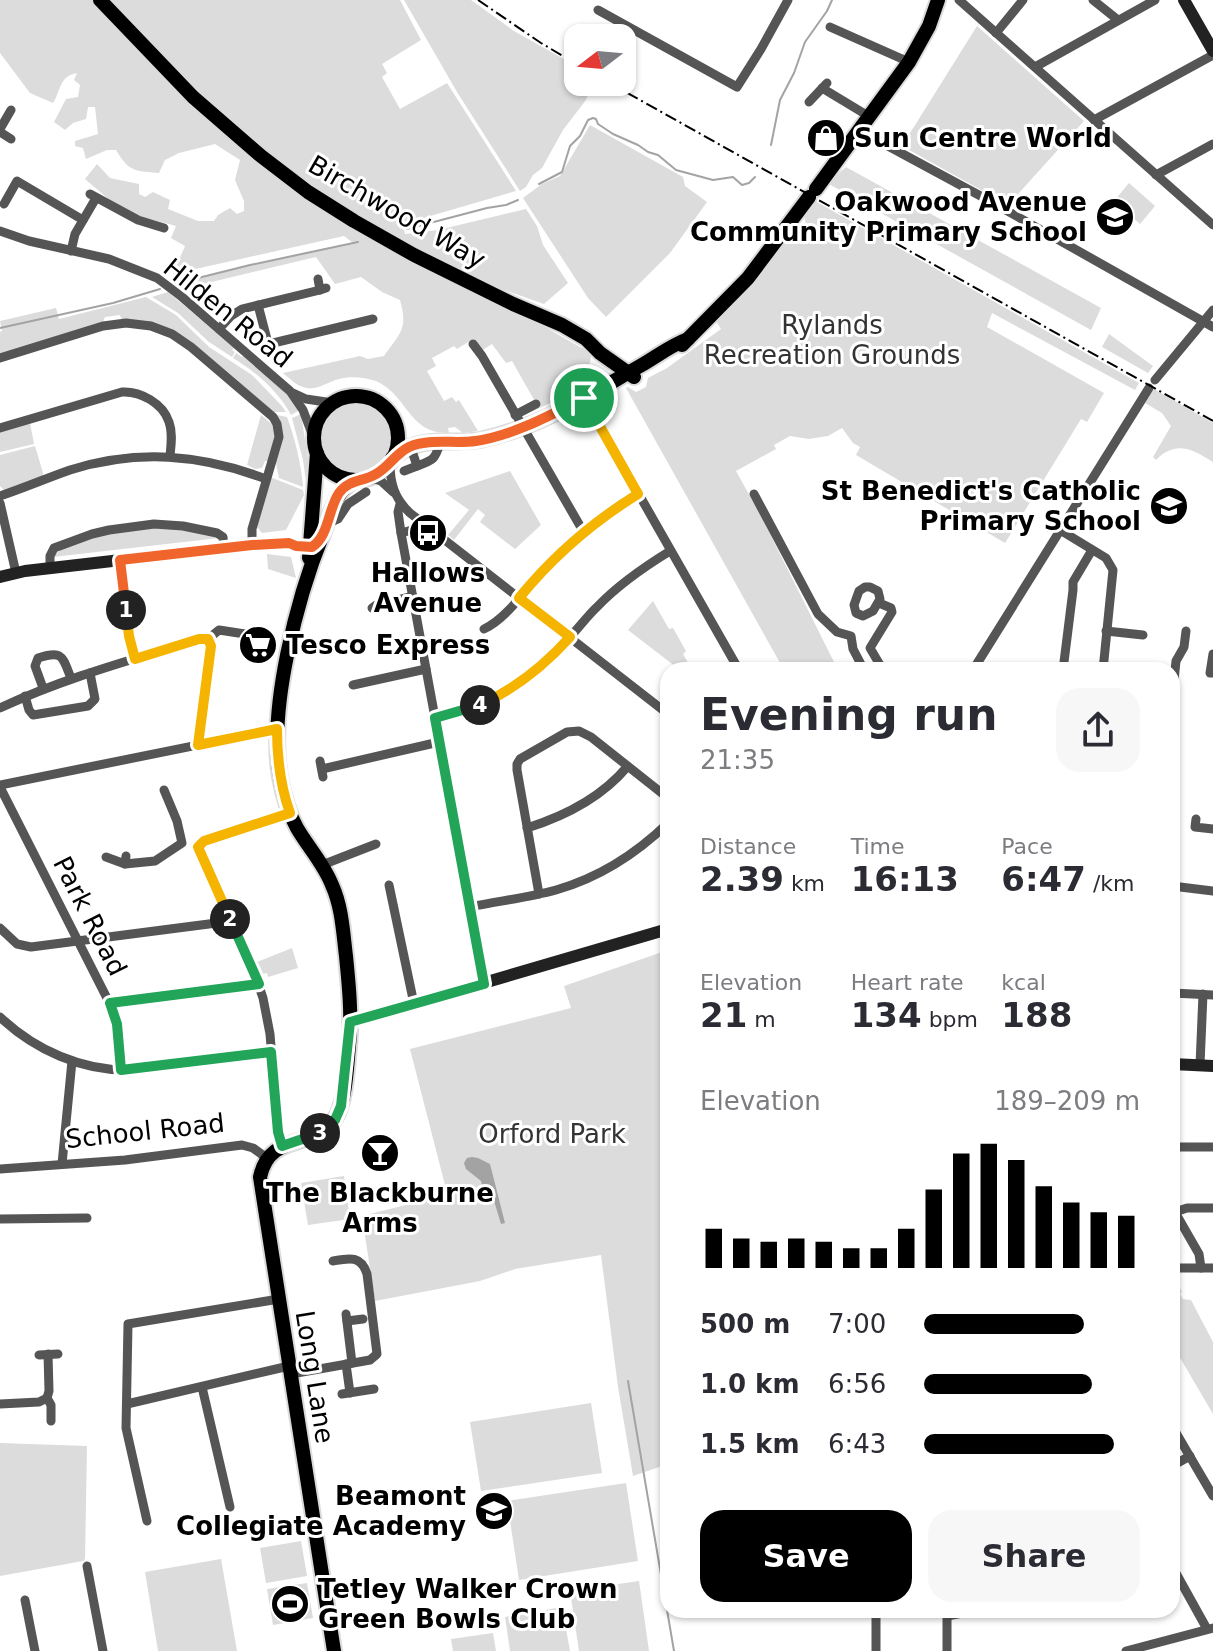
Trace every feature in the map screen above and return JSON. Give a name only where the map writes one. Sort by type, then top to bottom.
[{"type":"main road","name":"Birchwood Way","points":[[100,0],[193,97],[308,192],[414,255],[607,347],[624,359],[631,373]]},
{"type":"main road","points":[[319,524],[341,491],[364,483],[408,448],[435,442],[478,440],[519,421],[603,392],[688,339],[748,278],[870,117],[909,62],[929,26],[938,0]]},
{"type":"main road","name":"Birchwood Way","points":[[586,339],[600,353],[631,373]]},
{"type":"main road","points":[[590,394],[602,383],[606,369],[600,353]]},
{"type":"main road","points":[[268,1159],[282,1146],[317,1135],[335,1120],[341,1106],[350,1022],[340,909],[333,885],[290,813],[278,761],[277,729],[287,661],[319,524],[315,446],[317,422],[333,403],[349,396],[366,397],[382,405],[409,432],[435,442]]},
{"type":"main road","points":[[391,460],[398,439],[393,419]]},
{"type":"main road","points":[[315,446],[328,470],[364,483]]},
{"type":"main road","name":"Long Lane","points":[[268,1159],[260,1181],[334,1651]]},
{"type":"street","points":[[598,10],[737,87],[788,0]]},
{"type":"street","points":[[959,0],[1213,225]]},
{"type":"street","points":[[996,33],[1023,0]]},
{"type":"street","points":[[1093,0],[1118,20]]},
{"type":"street","points":[[1035,67],[1155,0]]},
{"type":"street","points":[[1094,120],[1213,53],[1184,0]]},
{"type":"street","points":[[830,27],[909,62]]},
{"type":"street","points":[[809,102],[825,86],[870,117]]},
{"type":"street","points":[[11,110],[0,131],[11,139]]},
{"type":"street","points":[[875,139],[1208,324]]},
{"type":"street","points":[[1156,175],[1213,144]]},
{"type":"street","points":[[4,204],[17,181],[83,220]]},
{"type":"street","points":[[71,251],[93,196],[138,220],[164,228]]},
{"type":"street","name":"Hilden Road","points":[[0,231],[29,241],[109,259],[157,278],[290,391],[303,410],[315,446]]},
{"type":"street","points":[[219,329],[236,312],[321,286]]},
{"type":"street","points":[[258,305],[270,347],[373,319]]},
{"type":"street","points":[[978,662],[1152,384],[1208,324],[1213,310]]},
{"type":"street","points":[[0,358],[103,326],[126,323],[162,329],[191,347],[275,420],[279,437],[252,529],[252,545]]},
{"type":"street","points":[[473,344],[583,531]]},
{"type":"street","points":[[0,428],[131,391],[149,399],[167,416],[171,429],[170,456]]},
{"type":"street","name":"Hilden Road","points":[[290,391],[306,399],[333,403]]},
{"type":"street","points":[[590,394],[638,494],[734,662]]},
{"type":"street","points":[[519,421],[536,404]]},
{"type":"street","points":[[404,471],[432,461],[437,454],[435,442]]},
{"type":"street","points":[[413,454],[417,466]]},
{"type":"street","points":[[0,496],[89,465],[135,457],[170,456],[223,465],[266,479]]},
{"type":"street","points":[[391,460],[394,492],[400,504],[660,708]]},
{"type":"street","points":[[364,483],[384,483],[394,492]]},
{"type":"street","points":[[484,629],[493,624],[583,531],[638,494]]},
{"type":"street","points":[[754,494],[818,614],[837,632],[851,636]]},
{"type":"street","points":[[0,503],[16,573]]},
{"type":"street","points":[[400,504],[401,533],[484,984]]},
{"type":"street","points":[[401,533],[412,530],[421,521]]},
{"type":"street","points":[[290,544],[319,524]]},
{"type":"street","points":[[50,568],[54,548],[92,534],[135,525],[173,525],[217,533],[223,537],[224,548]]},
{"type":"street","points":[[1060,530],[1109,561],[1113,570],[1104,662]]},
{"type":"street","points":[[290,544],[305,561],[308,570]]},
{"type":"street","points":[[0,577],[50,568],[252,545],[315,544]]},
{"type":"street","points":[[1064,662],[1073,582],[1092,550]]},
{"type":"street","points":[[435,718],[467,710],[510,690],[547,661],[623,583],[670,551]]},
{"type":"street","points":[[120,560],[129,636],[135,659]]},
{"type":"street","points":[[859,616],[870,614],[879,603],[878,591],[870,587],[862,589],[854,601],[859,616],[851,636],[860,662]]},
{"type":"street","points":[[372,608],[413,596]]},
{"type":"street","points":[[878,662],[870,648],[892,612],[891,608],[879,603]]},
{"type":"street","points":[[0,708],[71,678],[199,639],[208,639],[219,630],[245,634]]},
{"type":"street","points":[[1106,631],[1143,635]]},
{"type":"street","points":[[1176,662],[1184,647],[1186,631]]},
{"type":"street","points":[[198,745],[211,646],[208,639]]},
{"type":"street","points":[[43,688],[35,666],[38,658],[58,654],[63,658],[71,678]]},
{"type":"street","points":[[1213,654],[1210,673],[1213,673]]},
{"type":"street","points":[[353,685],[426,669]]},
{"type":"street","points":[[25,696],[33,715],[88,706],[95,699],[90,673]]},
{"type":"street","points":[[0,786],[277,729]]},
{"type":"street","points":[[539,894],[517,770],[520,759],[564,733],[575,731],[591,737],[660,792]]},
{"type":"street","points":[[322,769],[439,742]]},
{"type":"street","points":[[527,828],[595,797],[617,780],[627,767]]},
{"type":"street","name":"Park Road","points":[[0,786],[110,1003],[117,1024],[121,1070]]},
{"type":"street","points":[[163,797],[177,821],[182,843]]},
{"type":"street","points":[[282,1146],[267,1017],[259,984],[198,850],[204,841],[290,813]]},
{"type":"street","points":[[1196,819],[1195,827],[1213,829]]},
{"type":"street","points":[[470,907],[539,894],[572,884],[616,863],[660,830]]},
{"type":"street","points":[[106,857],[155,861],[182,843],[199,845]]},
{"type":"street","points":[[322,865],[376,844]]},
{"type":"street","points":[[389,885],[414,1004]]},
{"type":"street","points":[[1180,887],[1213,891]]},
{"type":"street","points":[[0,928],[23,947],[232,921]]},
{"type":"street","points":[[350,1022],[660,931]]},
{"type":"street","points":[[110,1003],[259,984]]},
{"type":"street","points":[[1180,993],[1208,994],[1207,1065],[1180,1064]]},
{"type":"street","points":[[0,1017],[34,1043],[60,1057],[100,1068],[121,1070],[271,1052]]},
{"type":"street","points":[[62,1164],[72,1061]]},
{"type":"street","name":"School Road","points":[[0,1169],[125,1160],[242,1145],[253,1148],[268,1159]]},
{"type":"street","points":[[1180,1147],[1213,1147]]},
{"type":"street","points":[[1180,1209],[1213,1208]]},
{"type":"street","points":[[0,1219],[87,1218]]},
{"type":"street","points":[[1180,1220],[1199,1254],[1201,1268]]},
{"type":"street","points":[[127,1404],[290,1370],[370,1360],[377,1354],[367,1274],[363,1264],[338,1256]]},
{"type":"street","points":[[1180,1268],[1213,1268]]},
{"type":"street","points":[[147,1521],[126,1428],[128,1324],[279,1299]]},
{"type":"street","points":[[363,1319],[346,1318],[349,1364],[346,1393],[374,1389]]},
{"type":"street","points":[[48,1354],[47,1398],[51,1405],[51,1421]]},
{"type":"street","points":[[202,1387],[230,1507]]},
{"type":"street","points":[[0,1404],[39,1402],[47,1398]]},
{"type":"street","points":[[1180,1439],[1213,1496]]},
{"type":"street","points":[[1180,1462],[1190,1456]]},
{"type":"street","points":[[85,1571],[103,1651]]},
{"type":"street","points":[[1126,1651],[1148,1648],[1210,1628],[1180,1579]]},
{"type":"street","points":[[23,1607],[35,1651]]},
{"type":"street","points":[[876,1618],[876,1651]]},
{"type":"street","points":[[947,1618],[947,1651]]},
{"type":"green space","points":[[0,0],[94,0],[243,147],[587,351],[591,355],[583,378],[565,395],[519,417],[537,405],[512,361],[506,363],[492,344],[481,351],[473,339],[457,349],[454,346],[432,358],[436,366],[427,371],[444,401],[452,397],[456,402],[459,400],[478,431],[463,433],[455,427],[448,428],[449,433],[425,428],[395,395],[376,381],[348,377],[312,388],[295,383],[283,373],[360,356],[368,359],[384,356],[403,324],[400,300],[361,277],[335,284],[316,257],[199,285],[197,279],[353,243],[344,236],[173,274],[185,246],[171,238],[176,226],[139,216],[112,202],[85,179],[97,164],[110,178],[139,184],[139,194],[145,197],[153,192],[170,200],[168,209],[198,221],[214,221],[230,208],[237,214],[244,211],[244,201],[235,180],[240,160],[215,144],[179,153],[165,160],[159,173],[133,169],[116,150],[107,150],[86,159],[83,148],[75,146],[75,141],[98,134],[95,107],[88,107],[86,119],[73,123],[65,130],[54,122],[66,99],[78,97],[80,85],[74,80],[77,73],[67,77],[53,103],[30,93],[0,53]]},
{"type":"green space","points":[[105,0],[400,0],[421,40],[382,64],[387,73],[382,77],[400,109],[447,83],[516,191],[403,224],[405,234],[438,230],[526,209],[537,226],[543,245],[568,283],[544,304],[493,286],[394,237],[300,180],[210,108]]},
{"type":"green space","points":[[404,0],[471,0],[514,31],[564,59],[564,96],[588,96],[563,130],[542,168],[520,191],[457,92]]},
{"type":"green space","points":[[977,26],[1084,121],[1008,205],[902,146]]},
{"type":"green space","points":[[590,125],[683,177],[685,186],[707,202],[670,253],[606,317],[588,298],[523,198],[560,176]]},
{"type":"green space","points":[[846,167],[1101,308],[1091,330],[827,183]]},
{"type":"green space","points":[[1129,183],[1155,206],[1140,224],[1114,201]]},
{"type":"green space","name":"Rylands Recreation Grounds","points":[[815,201],[1139,383],[1135,390],[992,313],[987,327],[1104,393],[1087,422],[1081,419],[1005,543],[856,455],[860,447],[842,428],[828,436],[809,439],[790,436],[774,445],[776,449],[736,471],[834,662],[780,662],[626,388],[636,392],[646,387],[648,378],[721,329],[716,321],[783,244],[794,244],[806,226],[804,215]]},
{"type":"green space","points":[[168,292],[234,348],[232,357],[209,342],[178,313],[152,297]]},
{"type":"green space","points":[[146,297],[176,315],[209,347],[252,375],[286,412],[274,412],[190,343],[122,321],[120,315],[105,317],[102,324],[0,354],[0,321],[56,308],[59,319]]},
{"type":"green space","points":[[1109,334],[1153,366],[1148,373],[1102,347]]},
{"type":"green space","points":[[236,353],[287,394],[300,410],[291,415],[266,383],[233,358]]},
{"type":"green space","points":[[1154,389],[1213,423],[1213,462],[1198,453],[1177,448],[1156,460],[1153,457],[1171,426],[1162,413],[1145,403]]},
{"type":"green space","points":[[356,399],[370,402],[383,410],[391,423],[394,437],[391,451],[383,464],[370,472],[356,475],[342,472],[329,464],[321,451],[318,437],[321,423],[329,410],[342,402]]},
{"type":"green space","points":[[301,414],[310,489],[307,489],[292,418]]},
{"type":"green space","points":[[261,415],[275,427],[276,434],[268,461],[262,468],[255,469],[247,465]]},
{"type":"green space","points":[[277,415],[287,417],[303,487],[279,478],[276,463]]},
{"type":"green space","points":[[30,423],[34,444],[0,452],[0,432]]},
{"type":"green space","points":[[35,446],[43,477],[4,490],[0,486],[0,455]]},
{"type":"green space","points":[[510,471],[541,525],[515,549],[480,522],[485,515],[478,509],[454,540],[448,535],[469,510],[445,493]]},
{"type":"green space","points":[[270,477],[303,490],[304,495],[286,530],[262,533],[257,527]]},
{"type":"green space","points":[[145,527],[180,529],[219,538],[53,557],[83,540]]},
{"type":"green space","points":[[267,554],[291,557],[296,578],[268,569]]},
{"type":"green space","points":[[653,601],[669,629],[673,628],[686,651],[683,654],[688,662],[670,662],[628,630]]},
{"type":"green space","points":[[292,948],[298,968],[268,977],[267,973],[262,974],[257,962]]},
{"type":"green space","name":"Orford Park","points":[[660,953],[660,1467],[633,1476],[601,1255],[515,1269],[480,1281],[375,1301],[362,1216],[449,1194],[410,1049],[571,1008],[564,986]]},
{"type":"green space","points":[[344,1176],[350,1219],[308,1225],[301,1183]]},
{"type":"green space","points":[[1180,1294],[1183,1299],[1191,1300],[1213,1342],[1213,1414],[1180,1358]]},
{"type":"green space","points":[[591,1403],[602,1473],[481,1491],[470,1422]]},
{"type":"green space","points":[[0,1443],[87,1446],[83,1561],[0,1576]]},
{"type":"green space","points":[[626,1483],[638,1561],[519,1580],[507,1501]]},
{"type":"green space","name":"Tetley Walker Crown Green Bowls Club","points":[[301,1541],[307,1576],[266,1583],[260,1548]]},
{"type":"green space","points":[[221,1559],[237,1651],[158,1651],[145,1572]]},
{"type":"green space","points":[[639,1581],[649,1651],[579,1651],[570,1591]]},
{"type":"green space","name":"Tetley Walker Crown Green Bowls Club","points":[[307,1583],[313,1618],[273,1625],[267,1589]]},
{"type":"green space","points":[[562,1607],[570,1651],[510,1651],[505,1617]]},
{"type":"green space","points":[[493,1633],[496,1651],[453,1651],[451,1639]]},
{"type":"shaded area","points":[[472,1157],[490,1164],[505,1223],[501,1224],[494,1201],[483,1190],[481,1181],[466,1169],[464,1163]]},
{"type":"waterway","points":[[771,145],[780,100],[805,42],[832,0]]},
{"type":"waterway","points":[[539,184],[562,172],[570,146],[580,136],[588,120],[593,118],[613,134],[658,155],[676,170],[713,180],[733,177],[742,185],[755,177]]},
{"type":"waterway","points":[[407,229],[518,200]]},
{"type":"waterway","points":[[178,283],[358,242]]},
{"type":"waterway","points":[[0,328],[113,303],[160,289]]},
{"type":"waterway","points":[[628,1381],[660,1569]]},
{"type":"waterway","points":[[668,1618],[674,1651]]},
{"type":"railway","points":[[478,0],[564,57]]},
{"type":"railway","points":[[633,96],[1213,421]]},
{"type":"place","name":"Sun Centre World","points":[[826,138]]},
{"type":"place","name":"Oakwood Avenue Community Primary School","points":[[1115,217]]},
{"type":"place","name":"St Benedict's Catholic Primary School","points":[[1169,506]]},
{"type":"place","name":"Hallows Avenue","points":[[428,533]]},
{"type":"place","name":"Tesco Express","points":[[258,645]]},
{"type":"place","name":"The Blackburne Arms","points":[[380,1153]]},
{"type":"place","name":"Beamont Collegiate Academy","points":[[494,1511]]},
{"type":"place","name":"Tetley Walker Crown Green Bowls Club","points":[[290,1604]]},
{"type":"route","points":[[584,398],[638,494],[583,531],[545,567],[519,598],[570,637],[547,661],[510,690],[467,710],[435,718],[484,984],[350,1022],[341,1106],[335,1120],[317,1135],[282,1146],[271,1052],[121,1070],[117,1024],[110,1003],[259,984],[198,847],[204,841],[290,813],[280,778],[277,729],[198,745],[211,646],[208,639],[135,659],[129,636],[120,560],[252,545],[289,543],[310,548],[320,541],[341,491],[356,480],[377,474],[392,458],[408,448],[430,442],[454,443],[497,435],[539,421],[584,398]]}]
